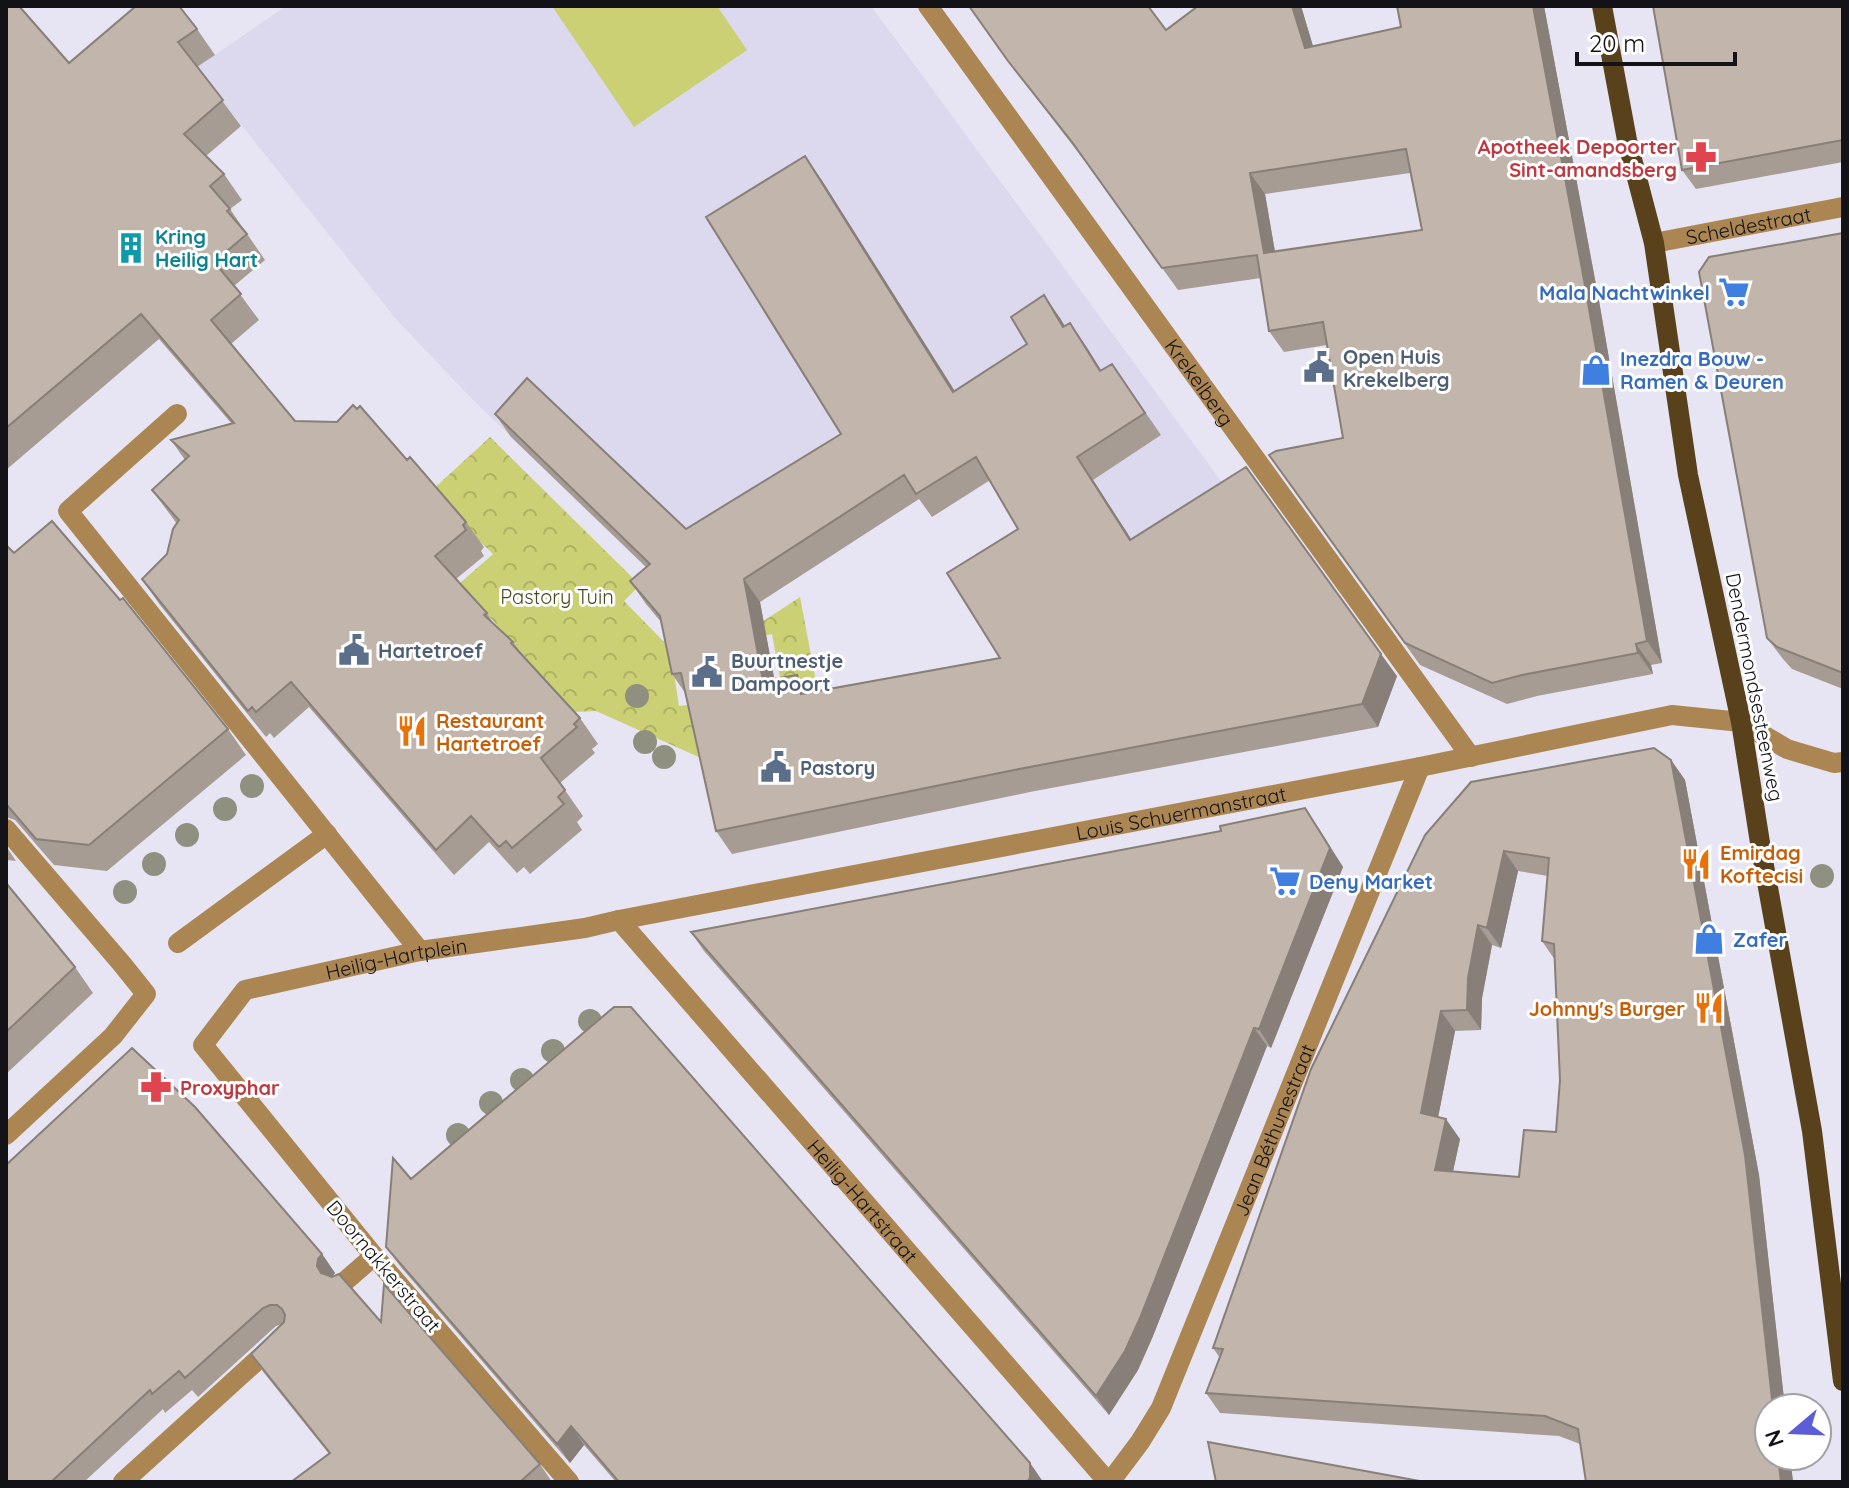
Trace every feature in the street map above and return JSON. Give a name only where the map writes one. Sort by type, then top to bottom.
[{"type":"main road","name":"Dendermondsesteenweg","points":[[1602,6],[1627,140],[1654,243],[1688,475],[1741,722],[1812,1131],[1843,1381]]},
{"type":"street","name":"Krekelberg","points":[[928,6],[1471,757]]},
{"type":"street","name":"Scheldestraat","points":[[1654,243],[1843,207]]},
{"type":"street","points":[[177,414],[68,511],[420,951]]},
{"type":"street","name":"Louis Schuermanstraat","points":[[619,920],[1420,767],[1672,715],[1741,722]]},
{"type":"street","points":[[1741,722],[1787,749],[1834,763],[1843,762]]},
{"type":"street","name":"Jean Béthunestraat","points":[[1109,1482],[1161,1408],[1420,767]]},
{"type":"street","points":[[6,829],[146,994],[113,1036],[6,1135]]},
{"type":"street","points":[[178,943],[327,834]]},
{"type":"street","name":"Heilig-Hartplein","points":[[203,1045],[245,990],[420,951],[585,928],[619,920]]},
{"type":"street","name":"Heilig-Hartstraat","points":[[619,920],[1109,1482]]},
{"type":"street","name":"Doornakkerstraat","points":[[203,1045],[374,1256],[569,1482]]},
{"type":"street","points":[[343,1283],[374,1256]]},
{"type":"street","points":[[123,1482],[285,1336]]},
{"type":"shaded area","points":[[286,6],[871,6],[1300,588],[1075,586],[992,480],[932,517],[912,486],[665,586],[471,398],[396,319],[196,68]]},
{"type":"green space","points":[[552,6],[717,6],[747,50],[634,127]]},
{"type":"green space","name":"Pastory Tuin","points":[[490,437],[640,585],[624,601],[670,648],[679,706],[710,702],[701,758],[596,711],[573,712],[460,583],[493,554],[429,493]]},
{"type":"green space","points":[[800,597],[818,692],[784,699],[772,634],[730,643]]},
{"type":"building","points":[[6,6],[19,6],[69,63],[136,6],[179,6],[197,29],[178,42],[223,100],[184,134],[224,174],[210,186],[247,234],[214,262],[241,294],[211,320],[295,421],[337,422],[353,405],[357,409],[360,406],[407,460],[410,457],[466,522],[463,525],[466,530],[435,556],[487,613],[484,615],[513,642],[580,718],[574,724],[577,727],[541,758],[565,790],[558,797],[564,804],[512,848],[506,841],[499,847],[471,816],[436,850],[291,682],[256,712],[252,707],[248,711],[142,579],[167,554],[173,529],[179,520],[152,490],[189,456],[171,440],[234,423],[141,314],[6,428]]},
{"type":"building","points":[[969,6],[1148,6],[1166,30],[1198,6],[1292,6],[1305,48],[1401,27],[1397,6],[1533,6],[1647,641],[1636,644],[1638,653],[1492,683],[1405,643],[1269,455],[1343,438],[1323,322],[1269,331],[1257,255],[1162,268],[1072,142]],"holes":[[[1406,149],[1422,230],[1264,253],[1250,173]]]},
{"type":"building","points":[[1653,6],[1843,6],[1843,140],[1682,170]]},
{"type":"building","points":[[805,156],[953,392],[1027,344],[1011,317],[1044,295],[1063,327],[1070,323],[1100,371],[1112,364],[1145,413],[1077,457],[1130,540],[1246,467],[1381,654],[1362,704],[716,831],[681,673],[672,674],[660,616],[630,581],[650,564],[495,414],[527,378],[686,529],[841,434],[706,217]],"holes":[[[976,457],[1018,529],[947,573],[1000,658],[801,694],[797,675],[763,681],[744,579],[904,475],[916,494]]]},
{"type":"building","points":[[1843,233],[1843,673],[1777,647],[1767,638],[1699,272],[1709,257]]},
{"type":"building","points":[[52,521],[120,600],[123,598],[228,729],[89,845],[36,839],[6,804],[6,545],[14,553]]},
{"type":"building","points":[[1654,748],[1671,760],[1745,1155],[1771,1392],[1753,1392],[1753,1472],[1780,1472],[1781,1482],[1586,1482],[1578,1429],[1545,1416],[1206,1393],[1223,1349],[1213,1348],[1311,1069],[1425,835],[1471,782]],"holes":[[[1504,851],[1549,858],[1542,941],[1554,944],[1560,1080],[1556,1132],[1524,1130],[1519,1177],[1435,1170],[1446,1119],[1421,1113],[1441,1011],[1467,1010],[1468,978],[1478,925],[1487,928]]]},
{"type":"building","points":[[1305,808],[1330,848],[1259,1029],[1254,1028],[1140,1318],[1125,1351],[1096,1396],[691,932],[1221,831],[1220,826]]},
{"type":"building","points":[[6,883],[75,967],[6,1032]]},
{"type":"building","points":[[614,1007],[631,1007],[1030,1463],[1027,1482],[619,1482],[571,1426],[557,1444],[386,1247],[393,1158],[411,1179]]},
{"type":"building","points":[[132,1048],[195,1107],[322,1254],[317,1266],[321,1273],[332,1277],[339,1274],[381,1322],[384,1284],[540,1464],[520,1482],[291,1482],[330,1453],[251,1354],[284,1322],[282,1309],[270,1305],[185,1378],[179,1371],[152,1394],[150,1390],[51,1482],[6,1482],[6,1165]]},
{"type":"building","points":[[1208,1442],[1425,1482],[1216,1482]]},
{"type":"place","name":"Apotheek Depoorter Sint-amandsberg","points":[[1701,157]]},
{"type":"place","name":"Kring Heilig Hart","points":[[131,248]]},
{"type":"place","name":"Mala Nachtwinkel","points":[[1734,292]]},
{"type":"place","name":"Open Huis Krekelberg","points":[[1319,367]]},
{"type":"place","name":"Inezdra Bouw - Ramen & Deuren","points":[[1596,370]]},
{"type":"place","name":"Hartetroef","points":[[354,650]]},
{"type":"place","name":"Buurtnestje Dampoort","points":[[707,672]]},
{"type":"place","name":"Restaurant Hartetroef","points":[[412,731]]},
{"type":"place","name":"Pastory","points":[[776,767]]},
{"type":"place","name":"Emirdag Koftecisi","points":[[1696,864]]},
{"type":"place","name":"Deny Market","points":[[1285,881]]},
{"type":"place","name":"Zafer","points":[[1709,939]]},
{"type":"place","name":"Johnny's Burger","points":[[1709,1008]]},
{"type":"place","name":"Proxyphar","points":[[156,1087]]}]
